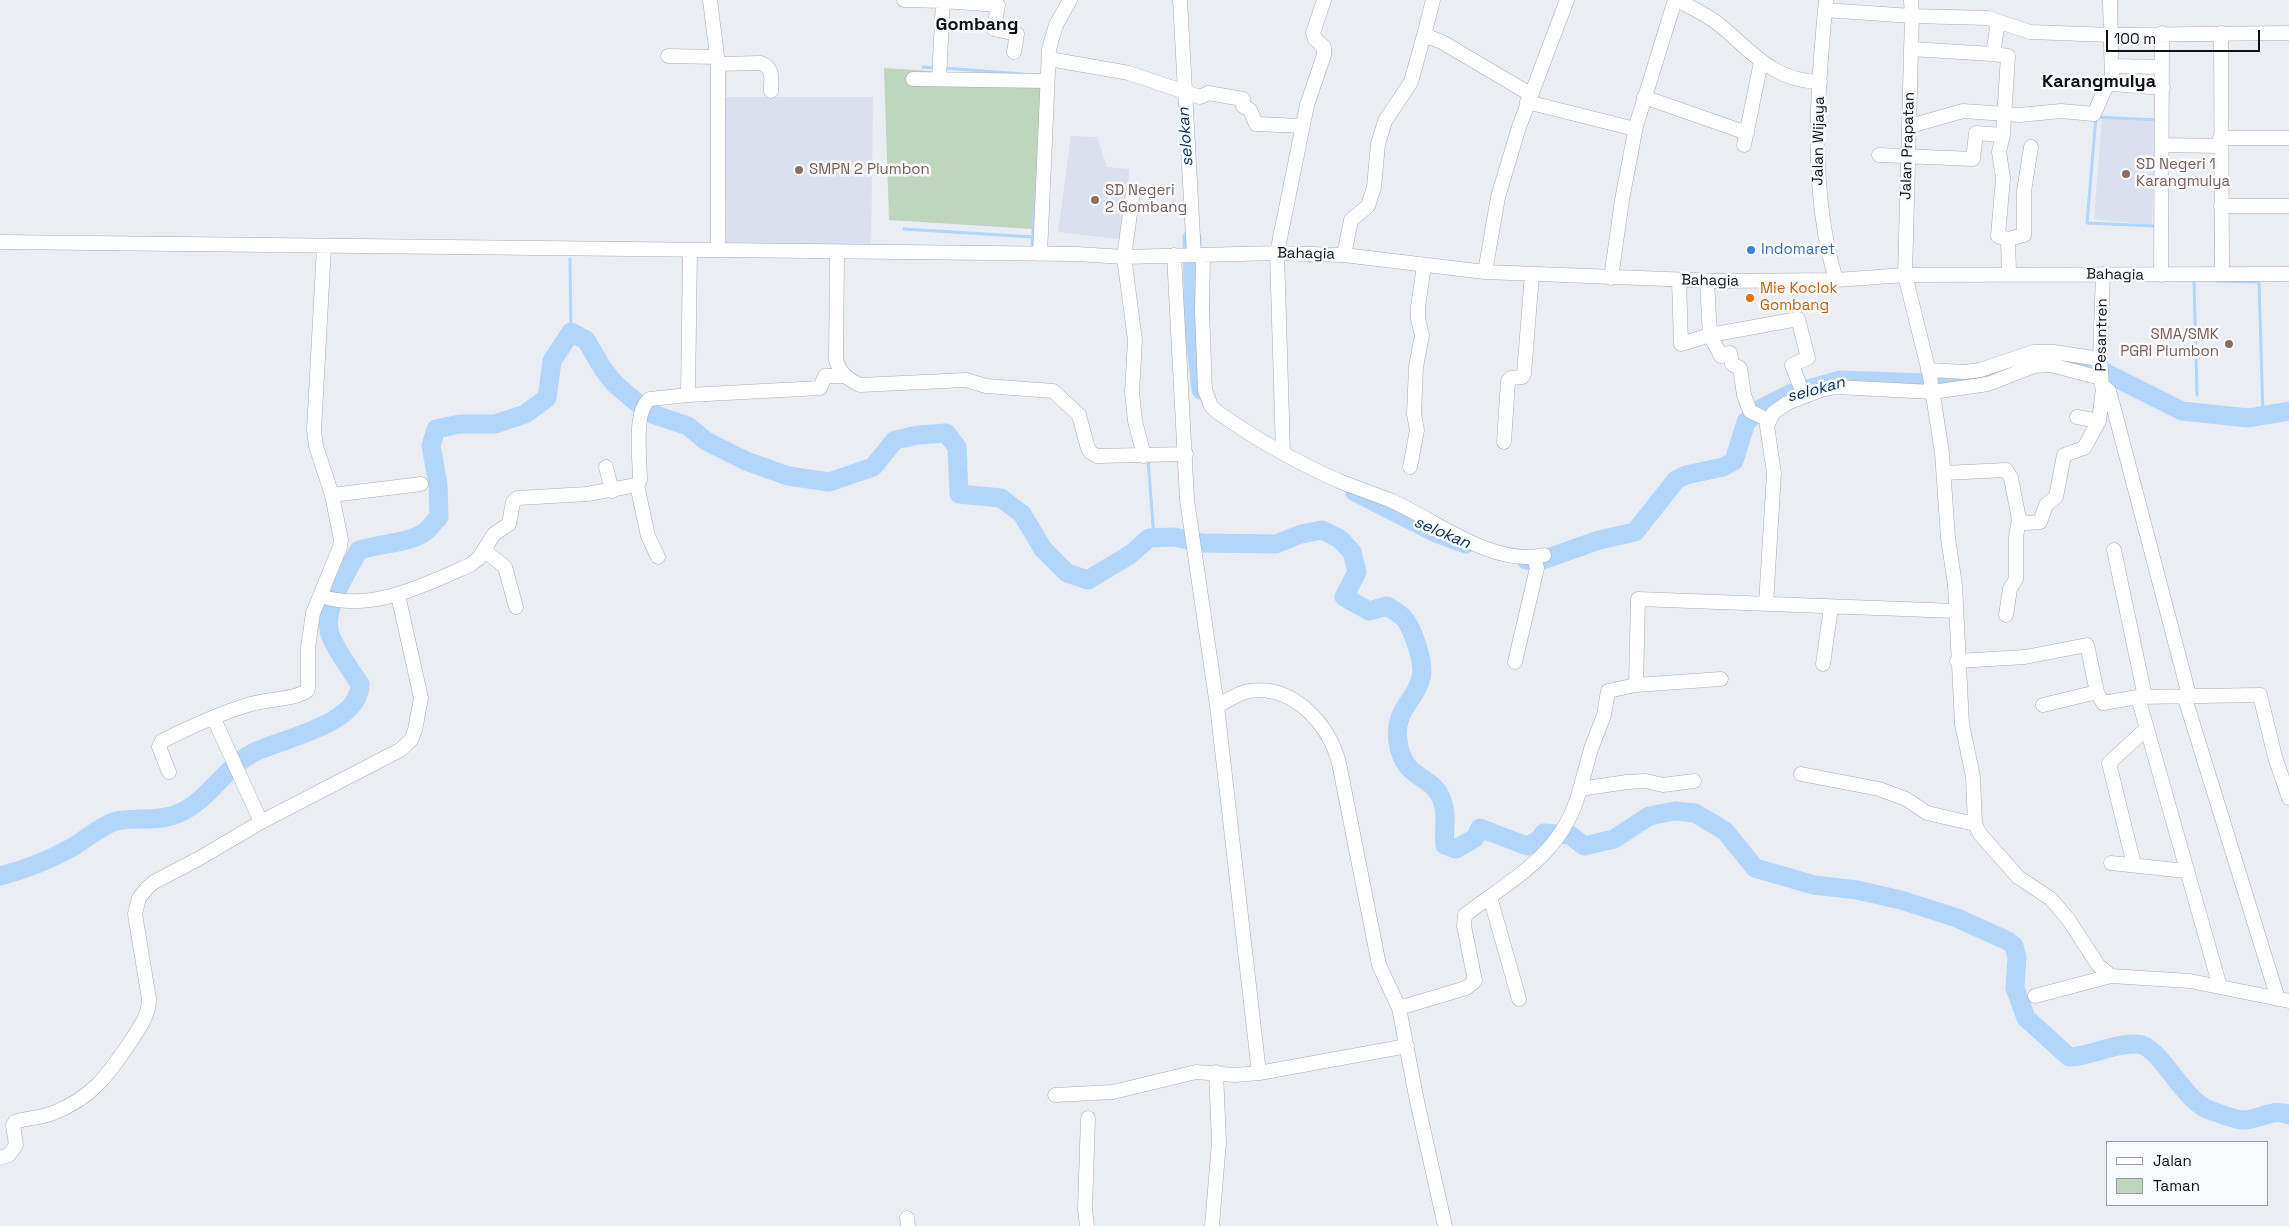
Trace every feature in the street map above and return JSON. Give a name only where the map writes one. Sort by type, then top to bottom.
[{"type":"street","points":[[710,0],[717,61],[718,250]]},
{"type":"street","points":[[904,0],[998,5],[994,29],[1017,34],[1014,52]]},
{"type":"street","points":[[1040,249],[1042,81],[1049,59],[1049,49],[1054,32],[1070,0]]},
{"type":"street","points":[[1180,0],[1186,93],[1190,255],[1186,454],[1192,540],[1217,706],[1259,1073]]},
{"type":"street","points":[[1283,452],[1277,253],[1302,126],[1324,55],[1324,47],[1314,37],[1313,33],[1324,0]]},
{"type":"street","points":[[1344,255],[1351,220],[1366,208],[1374,188],[1378,144],[1385,121],[1411,82],[1434,0]]},
{"type":"street","points":[[1485,272],[1498,197],[1529,98],[1566,0]]},
{"type":"street","points":[[1611,278],[1622,200],[1635,129],[1676,0],[1712,19],[1761,62],[1796,80],[1820,82]]},
{"type":"street","name":"Jalan Prapatan","points":[[1911,0],[1910,126],[1905,276],[1931,381],[1944,473],[1948,545],[1956,611],[1957,661],[1962,724],[1973,777],[1975,824]]},
{"type":"street","points":[[2110,0],[2112,84]]},
{"type":"street","points":[[939,72],[943,1]]},
{"type":"street","points":[[1826,5],[1912,16],[1974,16],[2030,32],[2111,35],[2289,33]]},
{"type":"street","name":"Jalan Wijaya","points":[[1826,5],[1820,82],[1820,202],[1824,237],[1836,280]]},
{"type":"street","points":[[1993,54],[1998,22]]},
{"type":"street","points":[[2160,275],[2162,145],[2159,67],[2162,33]]},
{"type":"street","points":[[2221,33],[2222,274]]},
{"type":"street","points":[[1424,36],[1442,42],[1529,98],[1635,129]]},
{"type":"street","points":[[1911,49],[2008,56],[2003,135],[1999,152],[2003,178],[1998,236],[2008,239],[2024,235],[2024,191],[2031,147]]},
{"type":"street","points":[[668,56],[767,65],[771,71],[771,91]]},
{"type":"street","points":[[1049,59],[1129,73],[1200,97],[1208,93],[1224,94],[1243,99],[1243,106],[1250,110],[1256,124],[1302,126]]},
{"type":"street","points":[[1644,97],[1745,139],[1761,62]]},
{"type":"street","points":[[2112,66],[2159,67]]},
{"type":"street","points":[[913,78],[939,72],[1042,81]]},
{"type":"street","points":[[1910,126],[1962,111],[2004,114],[2061,111],[2094,114],[2107,85],[2159,88]]},
{"type":"street","points":[[1879,156],[1973,159],[1976,133],[2003,135]]},
{"type":"street","points":[[2162,145],[2289,138]]},
{"type":"street","points":[[1133,192],[1127,254],[1135,340],[1132,392],[1134,411],[1148,456]]},
{"type":"street","points":[[2221,206],[2289,206]]},
{"type":"street","points":[[2008,239],[2009,274]]},
{"type":"street","name":"Bahagia","points":[[0,242],[836,252],[1040,249],[1127,254],[1277,253],[1344,255],[1485,272],[1707,281],[1836,280],[1905,276],[2009,274],[2289,274]]},
{"type":"street","points":[[324,247],[314,430],[316,446],[332,495],[339,527],[340,547],[332,599]]},
{"type":"street","points":[[688,395],[690,250]]},
{"type":"street","points":[[836,252],[836,360],[844,376]]},
{"type":"street","points":[[1190,255],[1202,330],[1203,372],[1207,399],[1211,406],[1229,420],[1283,452],[1337,480],[1394,502],[1465,540],[1499,552],[1537,560],[1515,662]]},
{"type":"street","points":[[1410,467],[1417,430],[1414,414],[1416,366],[1422,335],[1418,306],[1424,265]]},
{"type":"street","points":[[1504,442],[1509,380],[1524,374],[1532,274]]},
{"type":"street","name":"Pesantren","points":[[2102,377],[2103,274]]},
{"type":"street","points":[[1679,280],[1681,344],[1710,335],[1798,319],[1808,358],[1792,365],[1802,392]]},
{"type":"street","points":[[1707,281],[1710,335],[1721,356],[1730,353],[1732,364],[1740,368],[1744,395],[1750,411],[1768,420]]},
{"type":"street","points":[[1931,381],[1980,370],[2034,352],[2054,352],[2102,377],[2186,695],[2283,1000],[2190,981],[2111,976],[2035,996]]},
{"type":"street","points":[[1766,604],[1774,472],[1767,432],[1768,420],[1781,407],[1802,392],[1836,387],[1931,381],[1988,384],[2034,366],[2050,365],[2102,377]]},
{"type":"street","points":[[169,772],[159,744],[181,732],[251,704],[299,695],[307,691],[310,630],[314,613],[332,599],[369,600],[398,594],[470,565],[479,558],[494,534],[509,524],[514,502],[518,498],[612,490],[636,485],[640,480],[643,407],[650,398],[820,388],[825,376],[844,376],[860,385],[966,380],[986,386],[1053,391],[1079,415],[1086,444],[1097,456],[1186,454]]},
{"type":"street","points":[[2019,519],[2026,523],[2042,520],[2046,506],[2056,497],[2064,455],[2084,448],[2099,421],[2102,377]]},
{"type":"street","points":[[2077,417],[2099,421]]},
{"type":"street","points":[[606,467],[612,490]]},
{"type":"street","points":[[1944,473],[2006,470],[2012,478],[2019,519],[2016,538],[2016,579],[2010,589],[2006,615]]},
{"type":"street","points":[[332,495],[421,484]]},
{"type":"street","points":[[636,485],[648,536],[658,558]]},
{"type":"street","points":[[484,550],[505,567],[516,607]]},
{"type":"street","points":[[2114,550],[2146,729],[2220,987]]},
{"type":"street","points":[[0,1158],[9,1155],[16,1145],[13,1125],[15,1122],[51,1114],[82,1100],[95,1090],[124,1051],[146,1016],[149,999],[134,914],[139,898],[154,882],[261,822],[400,750],[411,740],[419,718],[420,698],[398,594]]},
{"type":"street","points":[[1636,685],[1638,599],[1956,611]]},
{"type":"street","points":[[1823,664],[1831,607]]},
{"type":"street","points":[[1957,661],[2025,657],[2087,645],[2097,692],[2103,703],[2141,697],[2260,695],[2275,757],[2289,798]]},
{"type":"street","points":[[1399,1008],[1466,988],[1475,981],[1463,919],[1465,915],[1528,869],[1562,833],[1573,812],[1591,749],[1604,715],[1607,693],[1611,689],[1636,685],[1721,679]]},
{"type":"street","points":[[1217,706],[1249,691],[1263,691],[1280,695],[1296,702],[1310,713],[1330,738],[1340,763],[1379,965],[1399,1008],[1417,1101],[1446,1226]]},
{"type":"street","points":[[2043,705],[2097,692]]},
{"type":"street","points":[[214,719],[261,822]]},
{"type":"street","points":[[2134,866],[2109,763],[2146,729]]},
{"type":"street","points":[[1801,774],[1879,790],[1906,799],[1927,813],[1975,824],[1980,834],[2018,877],[2051,899],[2068,919],[2098,965],[2111,976]]},
{"type":"street","points":[[1580,789],[1627,782],[1646,781],[1663,785],[1694,781]]},
{"type":"street","points":[[2111,863],[2186,871]]},
{"type":"street","points":[[1490,897],[1519,1000]]},
{"type":"street","points":[[1054,1095],[1113,1092],[1167,1081],[1196,1072],[1259,1073],[1407,1046]]},
{"type":"street","points":[[1212,1226],[1219,1142],[1216,1072]]},
{"type":"street","points":[[1087,1226],[1085,1209],[1088,1118]]},
{"type":"shaded area","name":"SMPN 2 Plumbon","points":[[725,97],[873,97],[871,244],[726,245]]},
{"type":"shaded area","name":"SD Negeri 1 Karangmulya","points":[[2102,118],[2156,122],[2152,225],[2094,219]]},
{"type":"shaded area","name":"SD Negeri 2 Gombang","points":[[1071,136],[1097,137],[1107,167],[1129,169],[1126,240],[1058,232]]},
{"type":"green space","points":[[884,68],[1046,79],[1048,230],[889,220]]},
{"type":"waterway","points":[[923,67],[935,68]]},
{"type":"waterway","points":[[944,68],[1023,74]]},
{"type":"waterway","points":[[2096,117],[2087,223],[2154,226]]},
{"type":"waterway","points":[[2096,117],[2157,120]]},
{"type":"waterway","points":[[1037,175],[1032,246],[1037,246]]},
{"type":"waterway","points":[[904,229],[1033,237]]},
{"type":"waterway","name":"selokan","points":[[1192,238],[1194,327],[1201,390]]},
{"type":"waterway","points":[[570,259],[571,332]]},
{"type":"waterway","points":[[2194,280],[2197,395]]},
{"type":"waterway","points":[[2217,281],[2259,282],[2263,416]]},
{"type":"waterway","points":[[0,876],[54,857],[117,821],[162,818],[177,814],[199,801],[246,757],[269,746],[319,728],[348,710],[357,698],[360,684],[331,637],[329,616],[336,592],[359,550],[411,539],[429,529],[439,517],[438,484],[431,446],[436,429],[460,424],[495,424],[525,414],[547,398],[552,361],[571,332],[586,340],[603,369],[615,384],[649,413],[688,426],[706,441],[746,461],[788,476],[829,482],[873,467],[895,440],[918,435],[946,433],[957,447],[959,494],[1001,498],[1022,514],[1043,549],[1067,573],[1088,580],[1131,554],[1149,538],[1174,537],[1202,543],[1276,544],[1301,534],[1322,530],[1340,539],[1352,552],[1357,572],[1344,597],[1369,611],[1387,606],[1403,617],[1414,637],[1420,655],[1422,672],[1418,687],[1405,707],[1399,721],[1398,741],[1401,754],[1411,770],[1432,785],[1442,800],[1445,812],[1445,845],[1456,849],[1475,838],[1480,828],[1527,846],[1538,841],[1544,833],[1570,835],[1584,846],[1614,839],[1649,816],[1675,811],[1695,813],[1725,831],[1755,868],[1814,885],[1857,890],[1901,900],[1957,918],[2008,941],[2014,946],[2017,958],[2015,988],[2026,1018],[2069,1057],[2119,1045],[2137,1044],[2146,1047],[2154,1053],[2191,1097],[2201,1106],[2241,1120],[2254,1119],[2271,1113],[2289,1115]]},
{"type":"waterway","points":[[2042,355],[2106,373],[2182,411],[2248,418],[2289,411]]},
{"type":"waterway","name":"selokan","points":[[1526,560],[1537,562],[1599,540],[1635,532],[1676,480],[1686,475],[1723,467],[1734,461],[1746,422],[1762,408],[1790,394],[1841,380],[1925,383],[1986,374]]},
{"type":"waterway","points":[[1148,459],[1154,538]]},
{"type":"waterway","name":"selokan","points":[[1355,492],[1436,533],[1466,544]]},
{"type":"place","name":"SMPN 2 Plumbon","points":[[799,170]]},
{"type":"place","name":"SD Negeri 1 Karangmulya","points":[[2126,174]]},
{"type":"place","name":"SD Negeri 2 Gombang","points":[[1095,200]]},
{"type":"place","name":"Indomaret","points":[[1751,250]]},
{"type":"place","name":"Mie Koclok Gombang","points":[[1750,298]]},
{"type":"place","name":"SMA/SMK PGRI Plumbon","points":[[2229,344]]},
{"type":"district","name":"Gombang","points":[[977,25]]},
{"type":"district","name":"Karangmulya","points":[[2099,82]]}]
